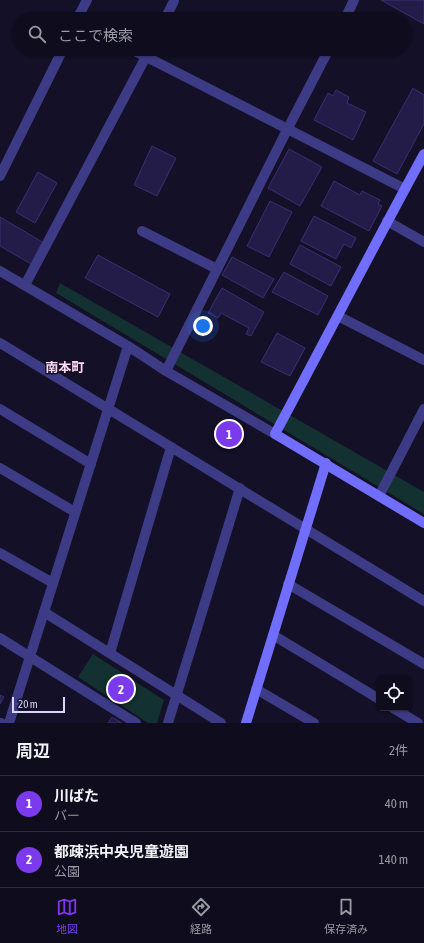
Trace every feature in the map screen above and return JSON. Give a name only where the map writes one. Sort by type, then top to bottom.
[{"type":"street","points":[[81,12],[87,0]]},
{"type":"street","points":[[348,12],[354,0]]},
{"type":"street","points":[[168,12],[174,1]]},
{"type":"street","points":[[0,176],[60,56]]},
{"type":"street","points":[[25,285],[146,56]]},
{"type":"street","points":[[153,56],[288,130],[404,189]]},
{"type":"street","points":[[166,370],[325,56]]},
{"type":"street","points":[[275,434],[404,189],[424,154]]},
{"type":"street","points":[[387,222],[424,242]]},
{"type":"street","points":[[142,230],[217,269]]},
{"type":"street","points":[[0,271],[326,463],[424,523]]},
{"type":"street","points":[[338,316],[424,360]]},
{"type":"street","points":[[0,343],[240,488],[305,530],[424,600]]},
{"type":"street","points":[[9,723],[128,346]]},
{"type":"street","points":[[0,409],[91,464]]},
{"type":"street","points":[[379,496],[424,409]]},
{"type":"street","points":[[110,653],[171,447]]},
{"type":"street","points":[[246,723],[326,463]]},
{"type":"street","points":[[0,468],[76,512]]},
{"type":"street","points":[[168,723],[240,488]]},
{"type":"street","points":[[0,553],[53,584]]},
{"type":"street","points":[[288,584],[424,664]]},
{"type":"street","points":[[44,612],[221,723]]},
{"type":"street","points":[[273,635],[376,697]]},
{"type":"street","points":[[0,638],[136,723]]},
{"type":"street","points":[[256,689],[314,723]]},
{"type":"street","points":[[398,711],[418,723]]},
{"type":"green space","points":[[60,283],[424,492],[424,514],[56,293]]},
{"type":"green space","points":[[93,654],[164,700],[157,723],[148,723],[78,677]]},
{"type":"building","points":[[381,0],[424,0],[424,24],[412,17],[412,12],[402,12]]},
{"type":"building","points":[[413,88],[424,95],[424,124],[397,174],[373,161]]},
{"type":"building","points":[[336,90],[349,97],[347,103],[366,112],[353,140],[314,120],[328,93],[333,96]]},
{"type":"building","points":[[152,146],[176,158],[157,196],[134,185]]},
{"type":"building","points":[[289,149],[322,167],[300,206],[268,188]]},
{"type":"building","points":[[38,172],[57,183],[35,223],[16,212]]},
{"type":"building","points":[[334,181],[360,195],[362,191],[380,200],[378,204],[382,206],[369,231],[321,206]]},
{"type":"building","points":[[270,201],[292,212],[269,257],[247,246]]},
{"type":"building","points":[[314,216],[356,238],[351,248],[344,244],[336,259],[301,241]]},
{"type":"building","points":[[0,217],[44,243],[31,264],[0,246]]},
{"type":"building","points":[[300,245],[341,267],[331,286],[290,264]]},
{"type":"building","points":[[98,255],[170,294],[158,317],[85,278]]},
{"type":"building","points":[[232,257],[274,279],[263,298],[222,275]]},
{"type":"building","points":[[284,272],[328,296],[318,315],[272,292]]},
{"type":"building","points":[[222,288],[264,312],[251,336],[246,334],[249,328],[221,313],[218,318],[208,313]]},
{"type":"building","points":[[277,333],[305,348],[290,376],[261,362]]},
{"type":"building","points":[[0,695],[4,697],[0,704]]},
{"type":"building","points":[[112,717],[122,723],[108,723]]},
{"type":"place","name":"川ばた","points":[[229,434]]},
{"type":"place","name":"都疎浜中央児童遊園","points":[[121,689]]},
{"type":"district","name":"南本町","points":[[65,367]]}]
